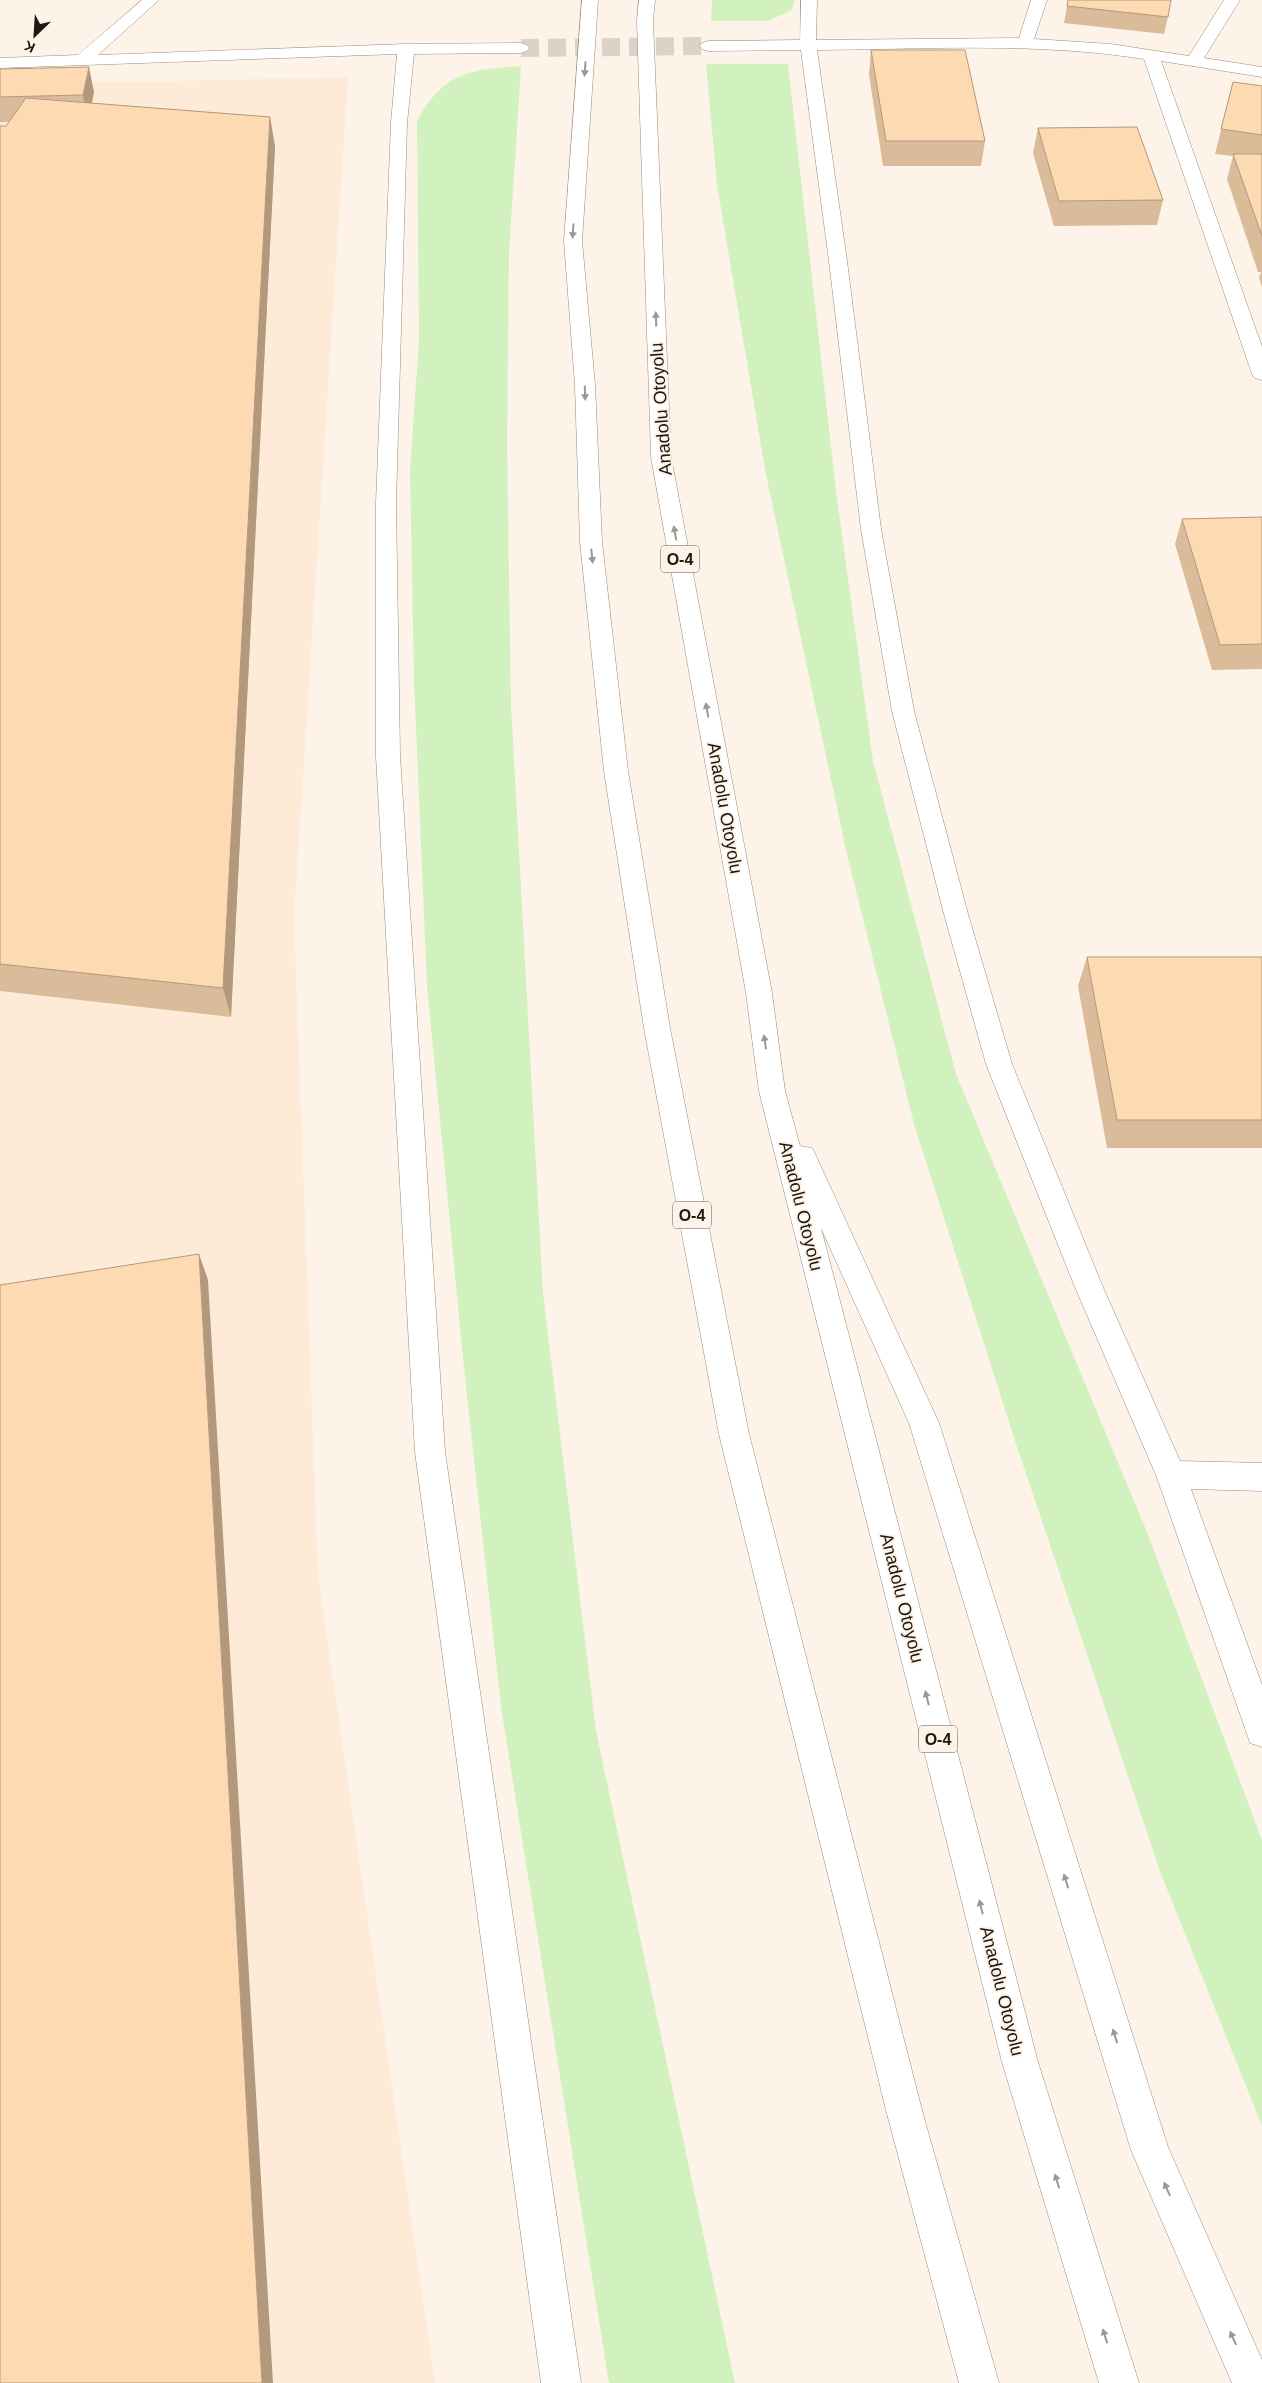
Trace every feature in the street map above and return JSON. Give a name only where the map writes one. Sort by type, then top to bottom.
[{"type":"main road","points":[[82,60],[151,0]]},
{"type":"main road","name":"O-4","points":[[590,0],[573,241],[585,384],[591,542],[616,771],[657,1028],[734,1434],[902,2104],[979,2383]]},
{"type":"main road","name":"Anadolu Otoyolu","points":[[647,0],[646,30],[661,458],[759,992],[772,1091],[1020,2062],[1119,2383]]},
{"type":"main road","points":[[809,0],[808,44],[837,251],[871,529],[903,711],[956,914],[999,1064],[1088,1285],[1171,1475],[1262,1732]]},
{"type":"main road","points":[[1025,43],[1039,0]]},
{"type":"main road","points":[[1194,61],[1232,0]]},
{"type":"main road","points":[[708,46],[1025,43],[1150,54],[1262,72]]},
{"type":"main road","points":[[0,63],[406,49],[521,48]]},
{"type":"main road","points":[[406,49],[399,123],[386,503],[388,756],[430,1452],[561,2383]]},
{"type":"main road","points":[[1150,54],[1262,374]]},
{"type":"main road","points":[[772,1091],[924,1423],[1150,2150],[1252,2383]]},
{"type":"main road","points":[[1171,1475],[1262,1477]]},
{"type":"shaded area","points":[[348,77],[294,919],[318,1575],[435,2383],[0,2383],[0,85]]},
{"type":"green space","points":[[712,0],[795,0],[792,10],[768,21],[711,21]]},
{"type":"green space","points":[[706,64],[788,64],[836,491],[873,761],[956,1074],[1147,1532],[1262,1840],[1262,2126],[1161,1874],[1016,1444],[914,1124],[848,859],[766,475],[717,185]]},
{"type":"green space","points":[[521,66],[509,255],[507,443],[511,704],[543,1293],[596,1731],[735,2383],[609,2383],[501,1707],[464,1368],[427,986],[414,681],[410,470],[419,340],[417,121],[437,92],[448,83],[472,72]]},
{"type":"building","points":[[1068,0],[1171,0],[1168,17],[1067,6]]},
{"type":"building","points":[[871,50],[965,50],[985,141],[886,141]]},
{"type":"building","points":[[89,67],[83,95],[0,97],[0,69]]},
{"type":"building","points":[[1233,82],[1262,86],[1262,135],[1221,129]]},
{"type":"building","points":[[26,98],[270,117],[223,988],[0,964],[0,126],[6,126]]},
{"type":"building","points":[[1137,127],[1163,200],[1059,201],[1038,128]]},
{"type":"building","points":[[1233,154],[1262,154],[1262,236]]},
{"type":"building","points":[[1262,517],[1262,644],[1220,645],[1182,519]]},
{"type":"building","points":[[1087,957],[1262,957],[1262,1120],[1117,1120]]},
{"type":"building","points":[[199,1254],[262,2383],[0,2383],[0,1285]]},
{"type":"tunnel","points":[[521,48],[708,46]]}]
